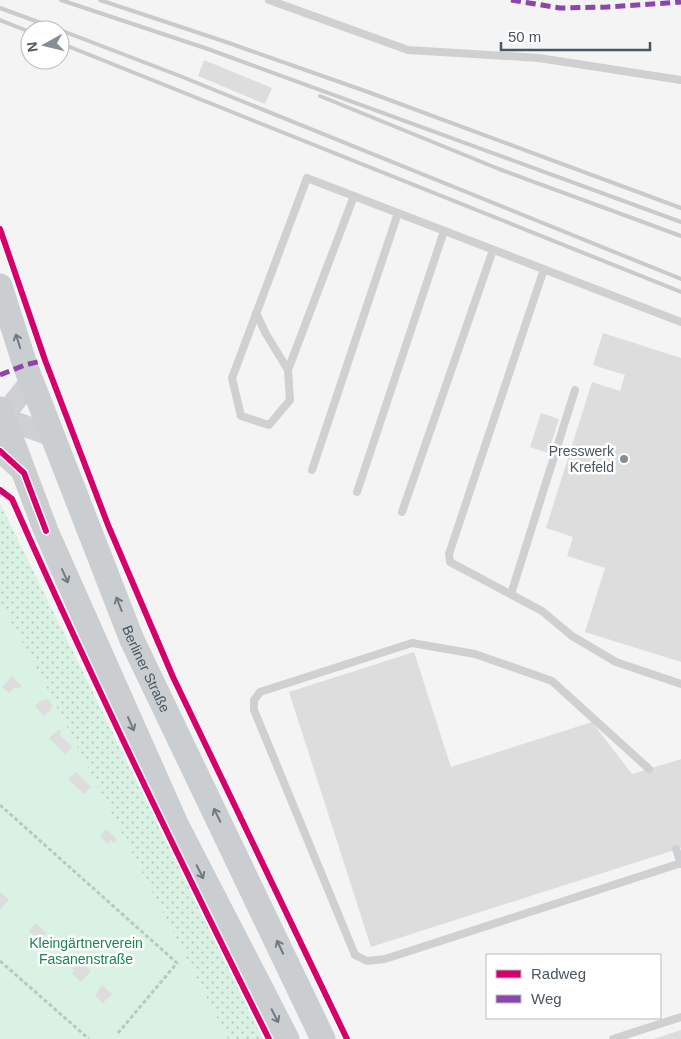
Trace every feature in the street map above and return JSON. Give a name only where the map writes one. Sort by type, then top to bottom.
[{"type":"main road","name":"Berliner Straße","points":[[0,286],[25,365],[132,640],[323,1039]]},
{"type":"main road","points":[[1,416],[32,380]]},
{"type":"main road","points":[[1,416],[53,436]]},
{"type":"main road","points":[[1,416],[46,531],[177,826],[287,1039]]},
{"type":"main road","points":[[0,451],[24,473]]},
{"type":"lane","points":[[269,0],[408,50],[539,58],[681,80]]},
{"type":"lane","points":[[354,196],[288,370],[290,400],[269,425],[241,416],[232,378],[307,178],[354,196],[398,213],[544,270],[681,322]]},
{"type":"lane","points":[[312,470],[398,213]]},
{"type":"lane","points":[[357,492],[444,231]]},
{"type":"lane","points":[[402,512],[493,250]]},
{"type":"lane","points":[[544,270],[450,554],[450,562],[542,611],[572,636],[616,662],[681,684]]},
{"type":"lane","points":[[256,314],[288,370]]},
{"type":"lane","points":[[511,594],[575,390]]},
{"type":"lane","points":[[649,769],[552,681],[475,654],[412,643],[260,692],[254,700],[254,710],[355,955],[367,961],[385,959],[681,864],[676,849]]},
{"type":"lane","points":[[613,1039],[681,1017]]},
{"type":"path","points":[[0,805],[177,963],[118,1033]]},
{"type":"path","points":[[0,961],[89,1039]]},
{"type":"green space","points":[[0,503],[263,1039],[228,1039],[39,673],[0,602]]},
{"type":"green space","name":"Kleingärtnerverein Fasanenstraße","points":[[0,602],[39,673],[228,1039],[0,1039]]},
{"type":"building","points":[[204,60],[272,88],[265,104],[198,76]]},
{"type":"building","name":"Presswerk Krefeld","points":[[603,333],[681,358],[681,662],[585,632],[605,568],[567,556],[573,537],[546,528],[592,382],[620,391],[625,375],[593,365]]},
{"type":"building","points":[[541,413],[559,419],[548,453],[530,447]]},
{"type":"building","points":[[414,652],[451,767],[592,722],[632,774],[681,759],[681,848],[371,947],[289,692]]},
{"type":"building","points":[[12,676],[22,686],[18,689],[15,687],[9,693],[2,687]]},
{"type":"building","points":[[47,698],[53,706],[43,716],[35,706]]},
{"type":"building","points":[[59,729],[62,732],[59,734],[72,747],[65,754],[49,738]]},
{"type":"building","points":[[76,772],[91,787],[84,794],[68,779]]},
{"type":"building","points":[[106,829],[117,839],[114,843],[111,840],[108,844],[100,837]]},
{"type":"building","points":[[0,892],[9,900],[0,910]]},
{"type":"building","points":[[36,923],[46,933],[39,940],[29,931]]},
{"type":"building","points":[[79,961],[91,971],[81,982],[72,974],[74,971],[72,969]]},
{"type":"building","points":[[102,985],[112,994],[103,1003],[95,996]]},
{"type":"building","points":[[681,1030],[681,1039],[654,1039]]},
{"type":"railway","points":[[61,0],[208,49],[681,222]]},
{"type":"railway","points":[[100,0],[368,92],[681,208]]},
{"type":"railway","points":[[0,8],[33,20]]},
{"type":"railway","points":[[0,20],[20,28]]},
{"type":"railway","points":[[70,34],[180,76],[681,279]]},
{"type":"railway","points":[[70,47],[681,292]]},
{"type":"railway","points":[[320,96],[499,169],[681,236]]},
{"type":"marked path","points":[[511,0],[560,8],[681,2]]},
{"type":"marked path","points":[[0,375],[25,365],[45,360]]},
{"type":"cycle path","points":[[0,229],[45,360],[108,525],[173,677],[347,1039]]},
{"type":"cycle path","points":[[0,451],[24,473],[46,531]]},
{"type":"cycle path","points":[[0,490],[12,499],[138,771],[269,1039]]},
{"type":"place","name":"Presswerk Krefeld","points":[[624,459]]}]
